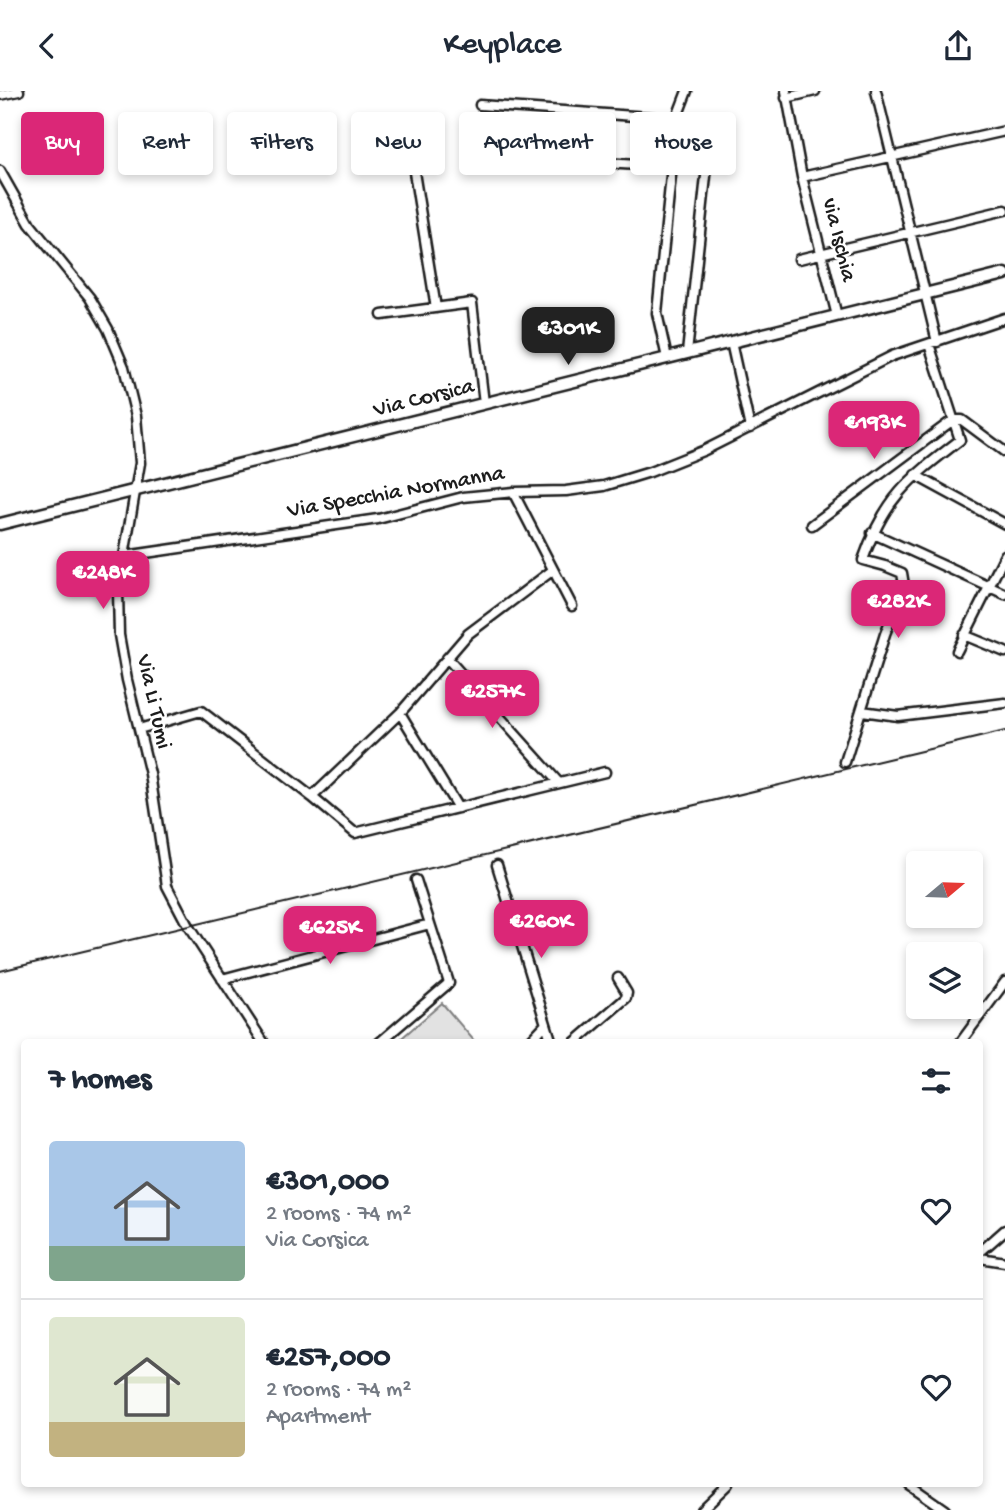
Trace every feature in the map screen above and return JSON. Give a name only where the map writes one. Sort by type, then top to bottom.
[{"type":"main road","name":"Via Corsica","points":[[0,524],[1005,274]]},
{"type":"street","points":[[0,95],[19,91]]},
{"type":"street","points":[[680,112],[687,91]]},
{"type":"street","points":[[786,94],[815,91]]},
{"type":"street","points":[[845,762],[885,634],[904,585],[902,573],[863,560],[872,534],[891,499],[915,475],[960,440],[933,343],[924,293],[876,91]]},
{"type":"street","name":"via Ischia","points":[[786,94],[837,316]]},
{"type":"street","points":[[480,105],[630,116]]},
{"type":"street","points":[[803,177],[1005,131]]},
{"type":"street","name":"Via Li Tumi","points":[[0,171],[30,224],[90,298],[120,356],[131,390],[140,446],[137,490],[118,591],[118,625],[127,680],[150,774],[167,886],[188,926],[261,1039]]},
{"type":"street","points":[[414,175],[436,308]]},
{"type":"street","points":[[667,358],[657,313],[671,175]]},
{"type":"street","points":[[687,353],[706,175]]},
{"type":"street","points":[[799,260],[1005,210]]},
{"type":"street","points":[[382,316],[472,303],[484,403]]},
{"type":"street","name":"Via Specchia Normanna","points":[[125,556],[379,519],[463,497],[604,486],[650,472],[705,450],[892,356],[1005,319]]},
{"type":"street","points":[[731,342],[750,428]]},
{"type":"street","points":[[812,525],[953,420],[962,420],[1005,452]]},
{"type":"street","points":[[915,475],[1005,524]]},
{"type":"street","points":[[513,492],[572,606]]},
{"type":"street","points":[[872,534],[1005,594]]},
{"type":"street","points":[[957,651],[1005,555]]},
{"type":"street","points":[[312,797],[400,713],[468,634],[553,570]]},
{"type":"street","points":[[964,635],[1005,653]]},
{"type":"street","points":[[447,658],[559,783]]},
{"type":"street","points":[[862,711],[898,716],[1005,703]]},
{"type":"street","points":[[139,729],[201,711],[355,833],[605,772]]},
{"type":"street","points":[[400,713],[458,808]]},
{"type":"street","points":[[496,865],[551,1039]]},
{"type":"street","points":[[384,1039],[449,983],[416,880]]},
{"type":"street","points":[[222,979],[430,924]]},
{"type":"street","points":[[579,1039],[625,998],[627,993],[618,978]]},
{"type":"street","points":[[963,1039],[1005,982]]},
{"type":"street","points":[[532,1039],[546,1024]]},
{"type":"street","points":[[983,1249],[1005,1230]]},
{"type":"street","points":[[983,1258],[1005,1262]]},
{"type":"street","points":[[701,1510],[725,1487]]},
{"type":"street","points":[[912,1487],[945,1510]]},
{"type":"shaded area","points":[[442,1003],[473,1039],[401,1039]]},
{"type":"railway","points":[[0,971],[1005,731]]}]
